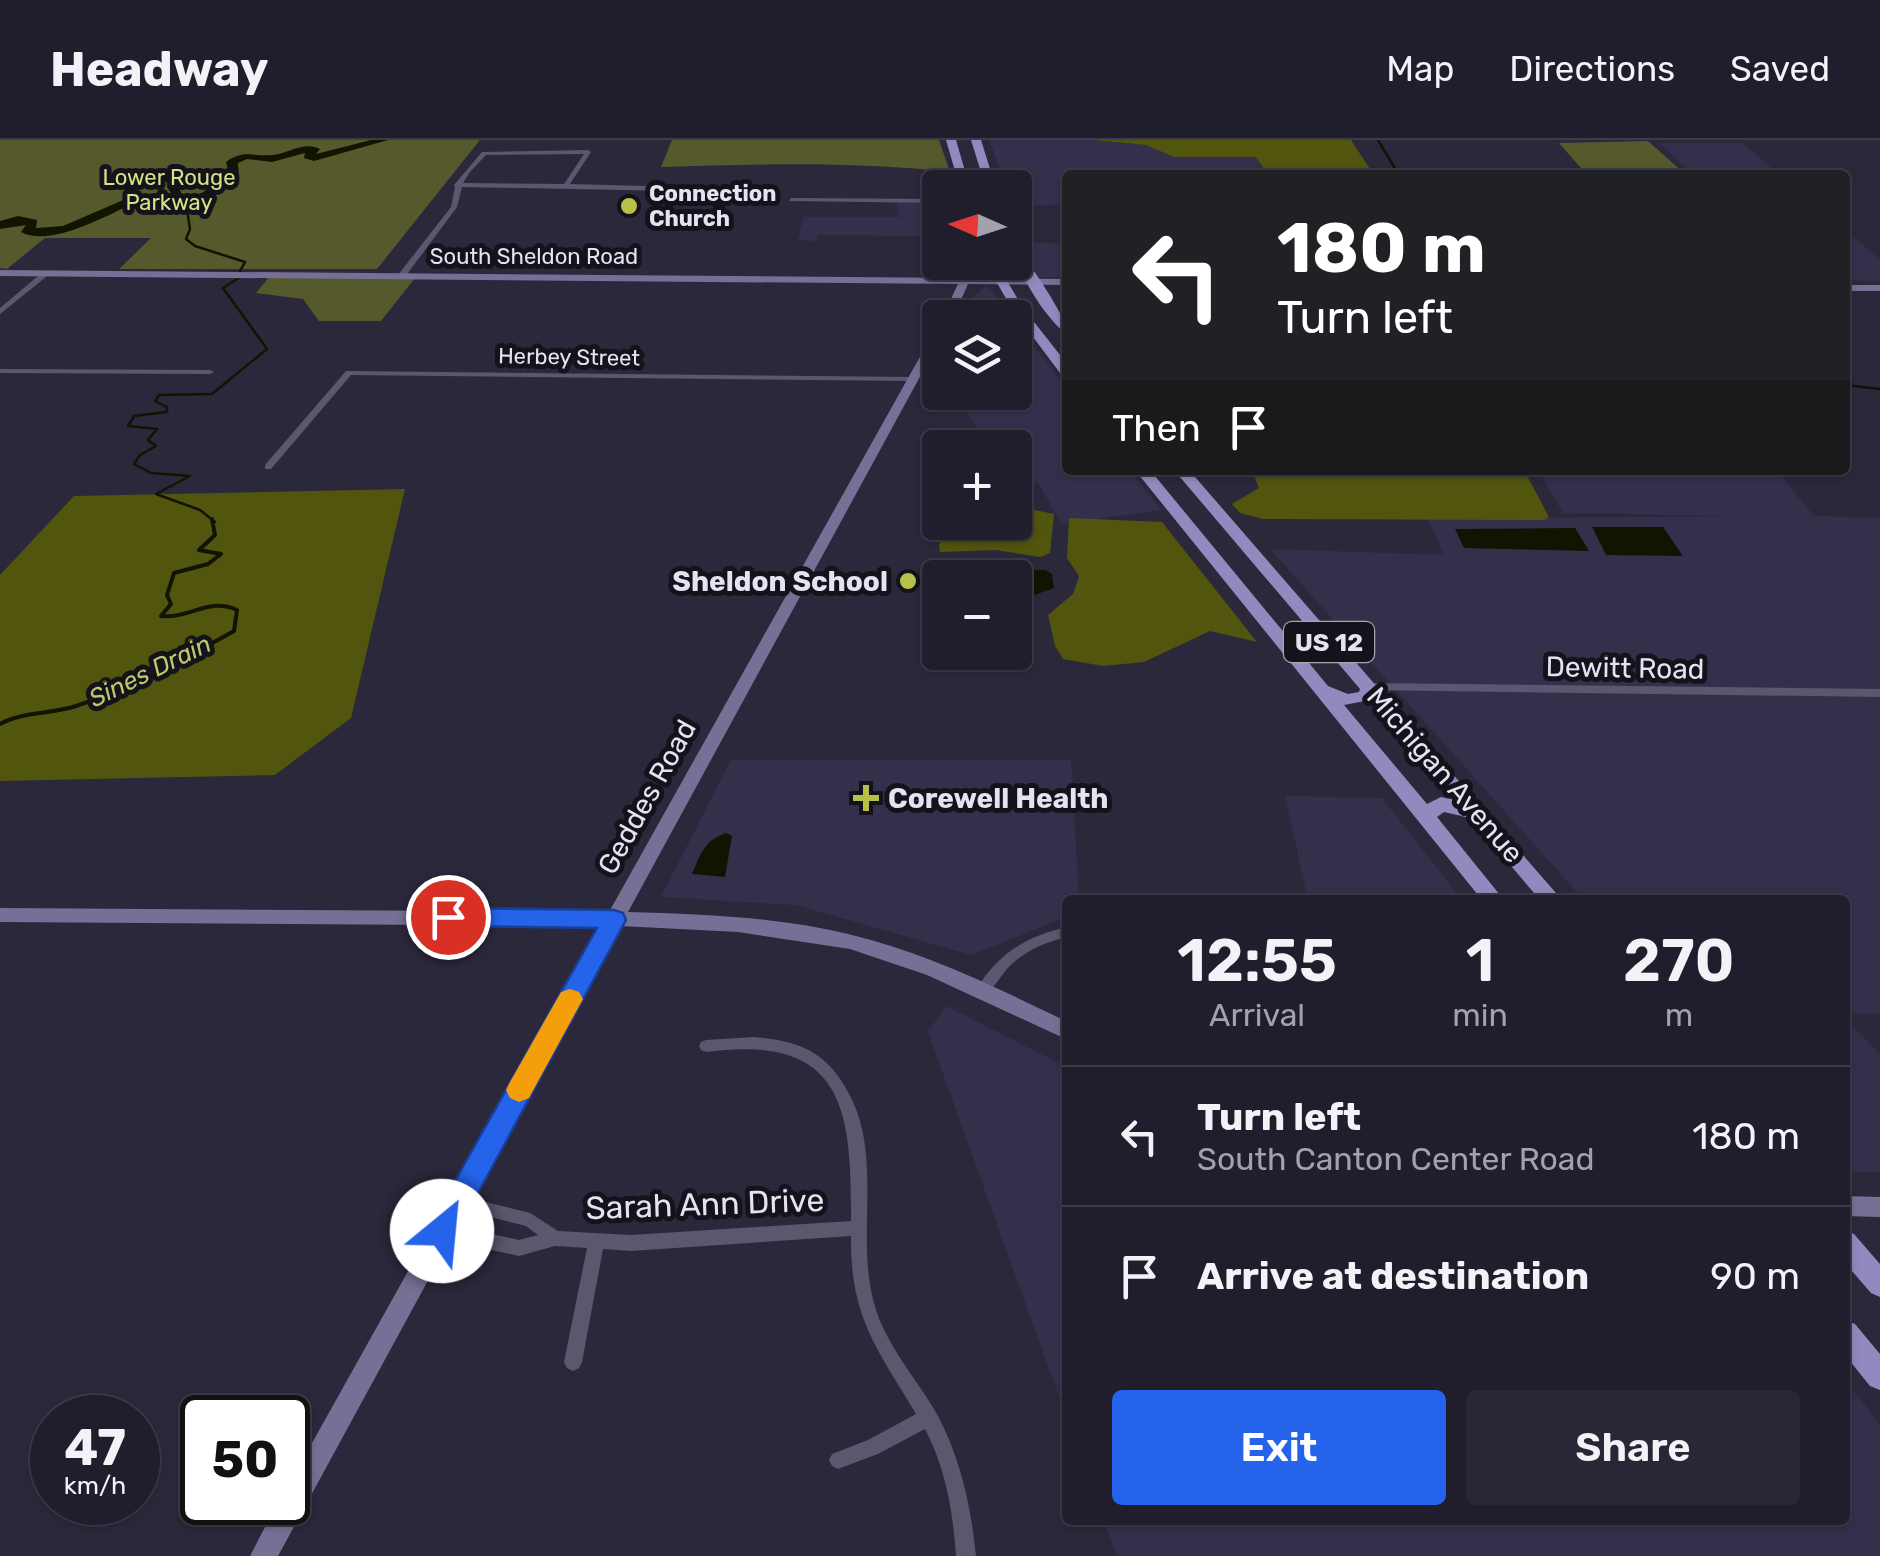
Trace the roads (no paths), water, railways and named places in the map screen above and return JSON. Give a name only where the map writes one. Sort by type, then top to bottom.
[{"type":"main road","points":[[951,140],[961,170]]},
{"type":"main road","points":[[976,140],[985,170]]},
{"type":"main road","name":"South Sheldon Road","points":[[0,273],[922,280]]},
{"type":"main road","points":[[956,300],[966,280]]},
{"type":"main road","name":"South Sheldon Road","points":[[966,280],[1062,282]]},
{"type":"main road","points":[[1000,281],[1061,360]]},
{"type":"main road","points":[[1032,282],[1062,323]]},
{"type":"main road","points":[[1850,288],[1880,288]]},
{"type":"main road","name":"Geddes Road","points":[[265,1554],[922,362]]},
{"type":"main road","name":"Michigan Avenue","points":[[1146,475],[1490,895]]},
{"type":"main road","name":"Michigan Avenue","points":[[1185,475],[1548,895]]},
{"type":"main road","points":[[1322,689],[1346,700],[1361,699],[1370,688]]},
{"type":"main road","points":[[1425,814],[1441,804],[1477,813]]},
{"type":"main road","points":[[0,915],[715,922],[809,934],[893,954],[983,990],[1062,1029]]},
{"type":"main road","points":[[1850,1206],[1880,1207]]},
{"type":"main road","points":[[1850,1249],[1880,1284]]},
{"type":"main road","points":[[1850,1340],[1880,1376]]},
{"type":"street","points":[[402,275],[454,207],[457,185],[484,153],[588,152],[566,186]]},
{"type":"street","points":[[457,185],[725,190]]},
{"type":"street","points":[[791,200],[922,202]]},
{"type":"street","points":[[0,312],[47,273]]},
{"type":"street","points":[[0,371],[210,372]]},
{"type":"street","name":"Herbey Street","points":[[268,467],[349,373],[912,379]]},
{"type":"street","name":"Dewitt Road","points":[[1370,688],[1880,694]]},
{"type":"street","points":[[983,990],[998,967],[1018,950],[1062,934]]},
{"type":"street","points":[[706,1046],[742,1042],[787,1048],[813,1059],[837,1085],[860,1163],[860,1274],[870,1318],[886,1352],[928,1417],[953,1473],[966,1556]]},
{"type":"street","name":"Sarah Ann Drive","points":[[458,1202],[530,1220],[554,1238]]},
{"type":"street","name":"Sarah Ann Drive","points":[[442,1231],[520,1248],[554,1238],[596,1242],[858,1228]]},
{"type":"street","points":[[573,1362],[596,1242]]},
{"type":"street","points":[[838,1460],[872,1448],[928,1417]]},
{"type":"waterway","points":[[0,225],[18,220],[33,223],[27,232],[65,229],[132,200],[135,196],[127,184],[157,176],[177,181],[173,187],[179,196],[174,203],[200,199],[235,176],[232,162],[246,155],[272,159],[310,148],[315,149],[308,156],[314,158],[383,140]]},
{"type":"waterway","points":[[1378,140],[1396,170]]},
{"type":"waterway","name":"Sines Drain","points":[[186,203],[190,229],[186,239],[195,246],[245,262],[240,271]]},
{"type":"waterway","name":"Sines Drain","points":[[212,520],[200,510],[156,494],[190,476],[151,473],[134,464],[140,455],[156,446],[148,440],[157,429],[128,426],[134,416],[167,412],[167,407],[155,401],[159,395],[212,394],[267,349],[223,288],[240,277]]},
{"type":"waterway","points":[[1850,386],[1880,389]]},
{"type":"waterway","name":"Sines Drain","points":[[0,724],[97,699],[234,631],[237,610],[227,607],[161,616],[171,604],[167,595],[174,573],[208,564],[221,554],[199,550],[215,535],[212,520]]},
{"type":"place","name":"Connection Church","points":[[629,206]]},
{"type":"place","name":"Sheldon School","points":[[908,581]]},
{"type":"place","name":"Corewell Health","points":[[866,798]]},
{"type":"park label","name":"Lower Rouge Parkway","points":[[169,190]]}]
